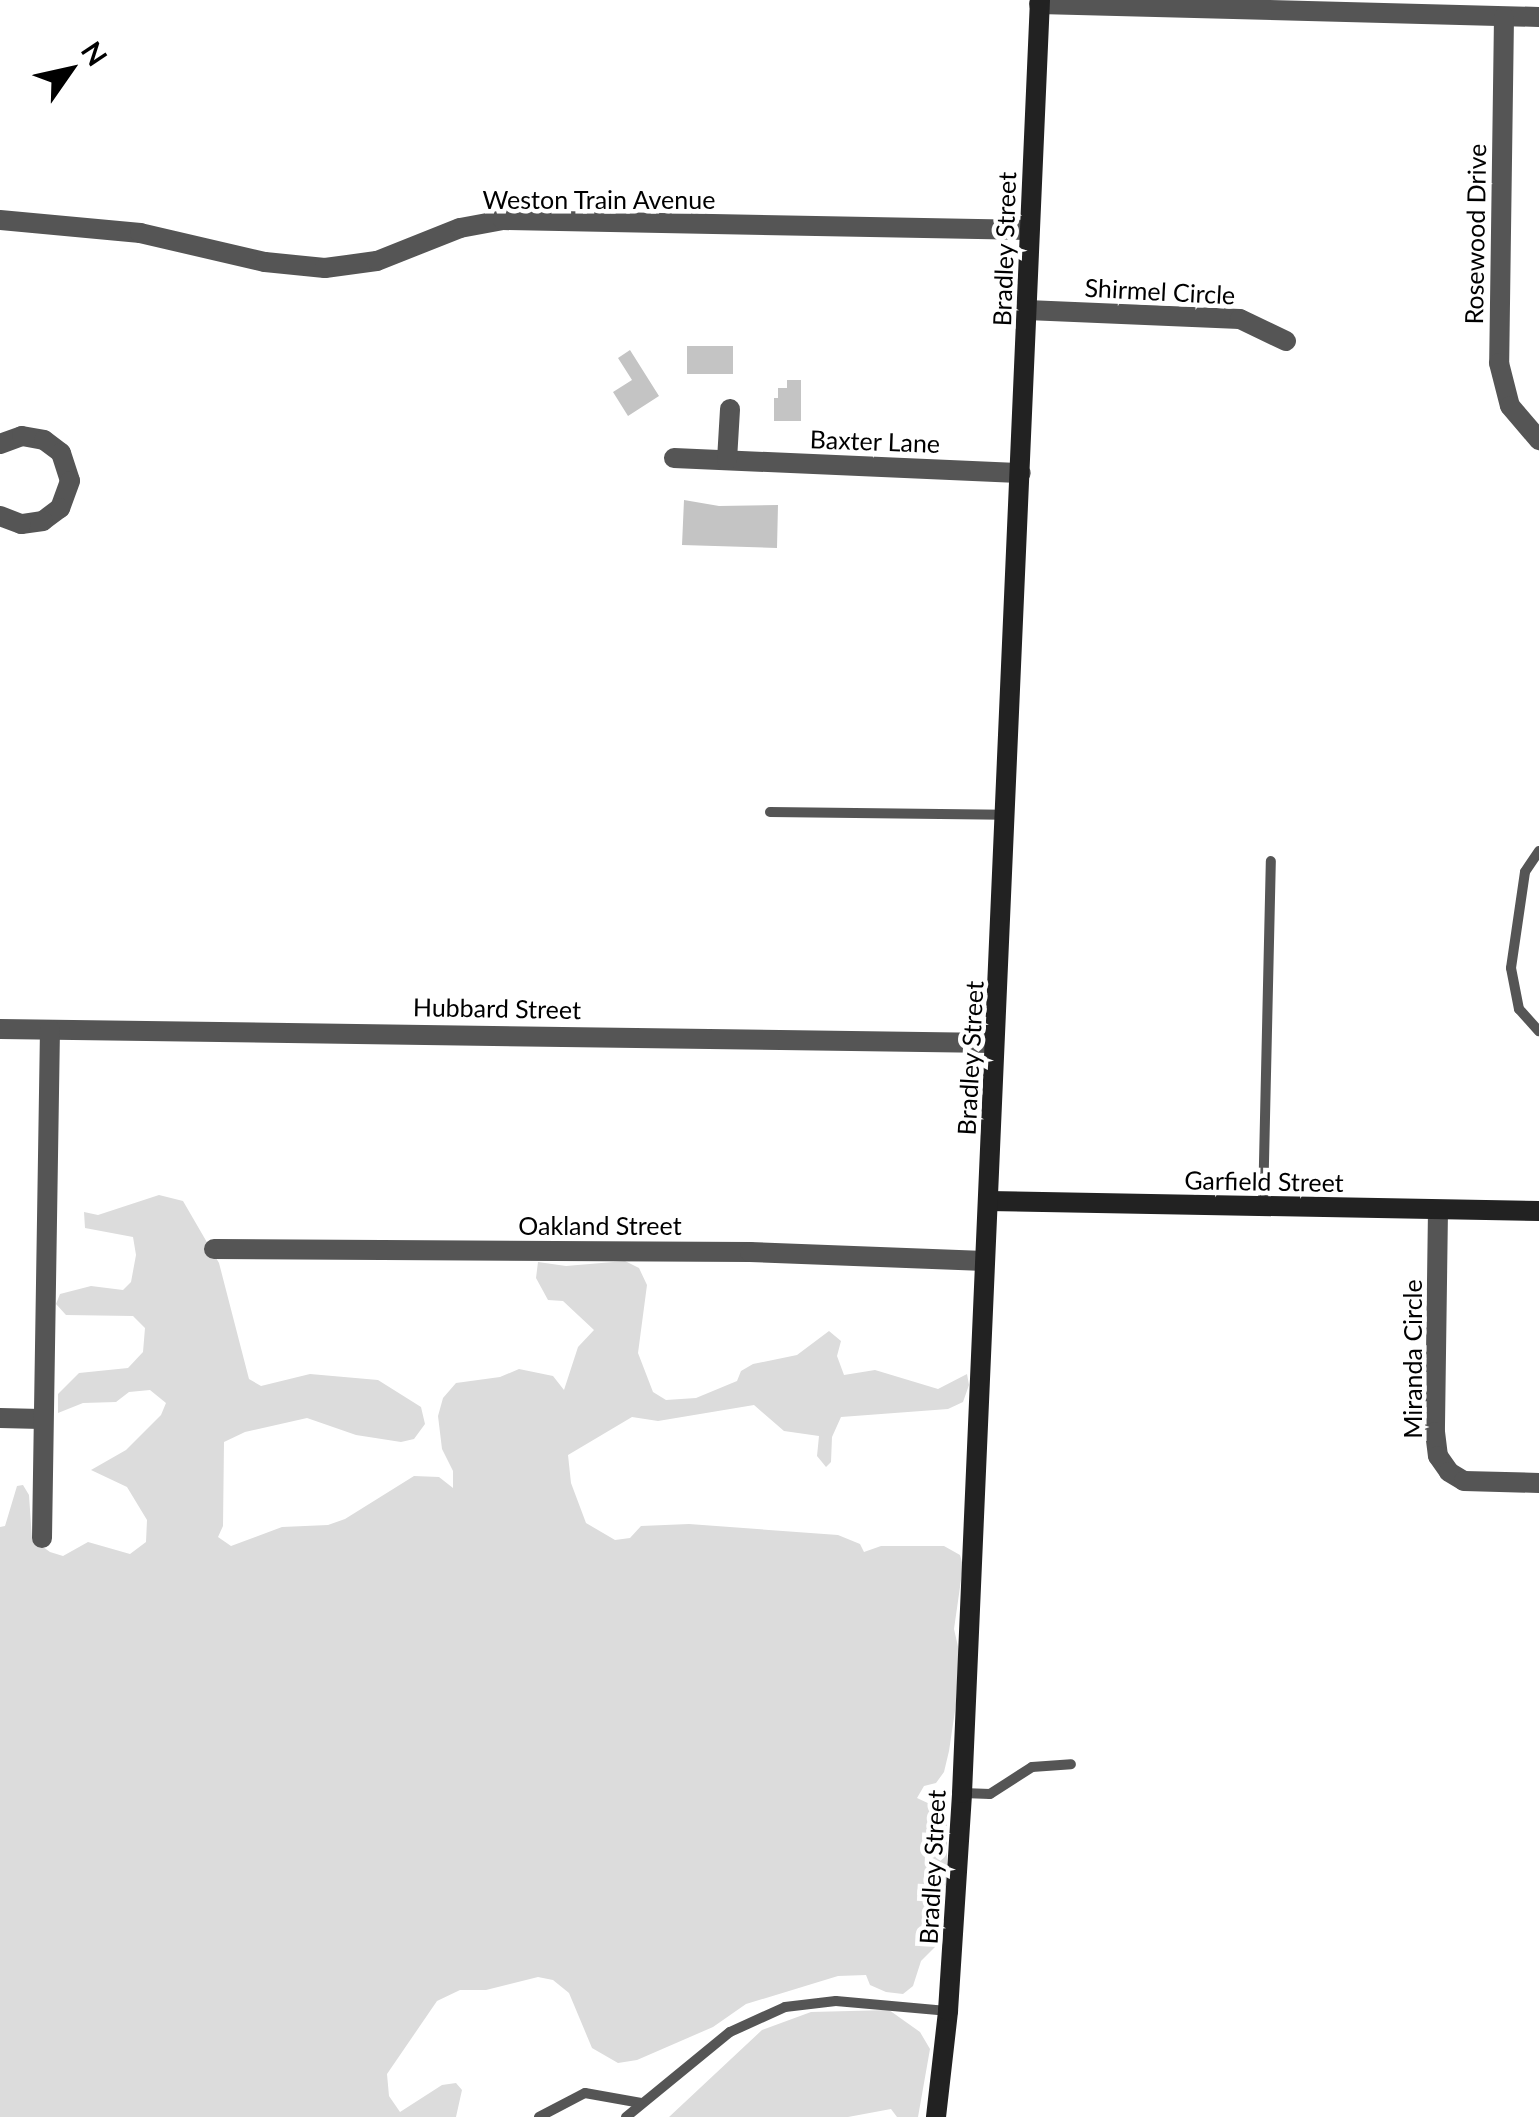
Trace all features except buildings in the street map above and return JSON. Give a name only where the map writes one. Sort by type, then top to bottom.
[{"type":"main road","name":"Bradley Street","points":[[936,2117],[948,2012],[962,1792],[1040,2]]},
{"type":"main road","name":"Garfield Street","points":[[988,1201],[1539,1211]]},
{"type":"street","points":[[1040,2],[1539,17]]},
{"type":"street","name":"Rosewood Drive","points":[[1504,17],[1499,363],[1510,406],[1539,440]]},
{"type":"street","name":"Weston Train Avenue","points":[[0,220],[140,233],[265,262],[326,268],[377,261],[460,228],[503,220],[1029,230]]},
{"type":"street","name":"Shirmel Circle","points":[[1027,310],[1240,319],[1286,341]]},
{"type":"street","points":[[726,460],[730,409]]},
{"type":"street","points":[[0,444],[22,436],[44,440],[61,453],[70,480],[64,502],[49,518],[22,524],[0,516]]},
{"type":"street","name":"Baxter Lane","points":[[674,458],[1022,472]]},
{"type":"street","name":"Hubbard Street","points":[[0,1030],[994,1042]]},
{"type":"street","points":[[42,1538],[40,1419],[50,1030]]},
{"type":"street","name":"Miranda Circle","points":[[1438,1210],[1434,1432],[1438,1456],[1449,1472],[1464,1480],[1539,1483]]},
{"type":"street","name":"Oakland Street","points":[[214,1250],[750,1252],[985,1261]]},
{"type":"street","points":[[0,1418],[40,1419]]},
{"type":"lane","points":[[770,812],[1005,815]]},
{"type":"lane","points":[[1539,852],[1525,872],[1511,968],[1519,1008],[1539,1031]]},
{"type":"lane","points":[[1262,1206],[1271,860]]},
{"type":"lane","points":[[962,1792],[990,1794],[1032,1767],[1071,1764]]},
{"type":"lane","points":[[626,2117],[730,2032],[785,2007],[836,2001],[948,2012]]},
{"type":"lane","points":[[539,2117],[554,2105],[585,2093],[642,2103]]},
{"type":"shaded area","points":[[159,1195],[183,1201],[219,1263],[249,1379],[261,1386],[310,1374],[378,1380],[421,1407],[425,1424],[414,1439],[401,1442],[356,1435],[307,1418],[245,1432],[224,1442],[223,1526],[218,1537],[231,1546],[282,1527],[328,1525],[345,1519],[414,1476],[439,1477],[453,1488],[453,1471],[442,1449],[438,1416],[443,1398],[456,1383],[500,1377],[519,1369],[553,1376],[564,1390],[578,1347],[594,1330],[563,1301],[548,1300],[536,1278],[538,1262],[566,1266],[625,1261],[639,1268],[647,1285],[638,1353],[653,1392],[666,1400],[696,1398],[737,1381],[741,1371],[753,1364],[797,1355],[829,1331],[841,1341],[837,1356],[844,1375],[875,1370],[938,1389],[967,1374],[969,1385],[963,1402],[948,1409],[841,1417],[832,1437],[831,1462],[826,1467],[817,1456],[819,1436],[784,1431],[754,1405],[658,1421],[632,1417],[568,1455],[571,1483],[586,1523],[615,1540],[630,1538],[641,1526],[689,1524],[838,1535],[860,1544],[864,1552],[881,1546],[944,1546],[960,1555],[963,1566],[954,1629],[959,1651],[949,1751],[944,1772],[936,1783],[924,1786],[917,1798],[932,1805],[947,1822],[947,1879],[937,1945],[921,1961],[913,1986],[903,1994],[886,1992],[870,1985],[866,1975],[838,1976],[746,2004],[713,2027],[637,2060],[618,2063],[592,2048],[569,1993],[553,1980],[538,1977],[486,1990],[460,1990],[437,2001],[387,2074],[389,2096],[400,2112],[442,2085],[456,2083],[462,2090],[456,2117],[0,2117],[0,1527],[5,1526],[17,1486],[23,1485],[29,1495],[32,1539],[50,1552],[63,1556],[88,1542],[130,1554],[146,1542],[147,1520],[127,1487],[91,1470],[126,1450],[161,1415],[166,1403],[150,1390],[129,1392],[116,1402],[83,1403],[58,1413],[58,1394],[79,1373],[128,1368],[143,1352],[145,1328],[133,1316],[66,1315],[56,1304],[60,1294],[91,1286],[123,1290],[131,1282],[136,1255],[133,1237],[85,1228],[84,1212],[98,1215]]},
{"type":"shaded area","points":[[889,2010],[920,2032],[930,2049],[918,2117],[897,2117],[891,2109],[848,2117],[669,2117],[762,2030],[811,2012]]}]
